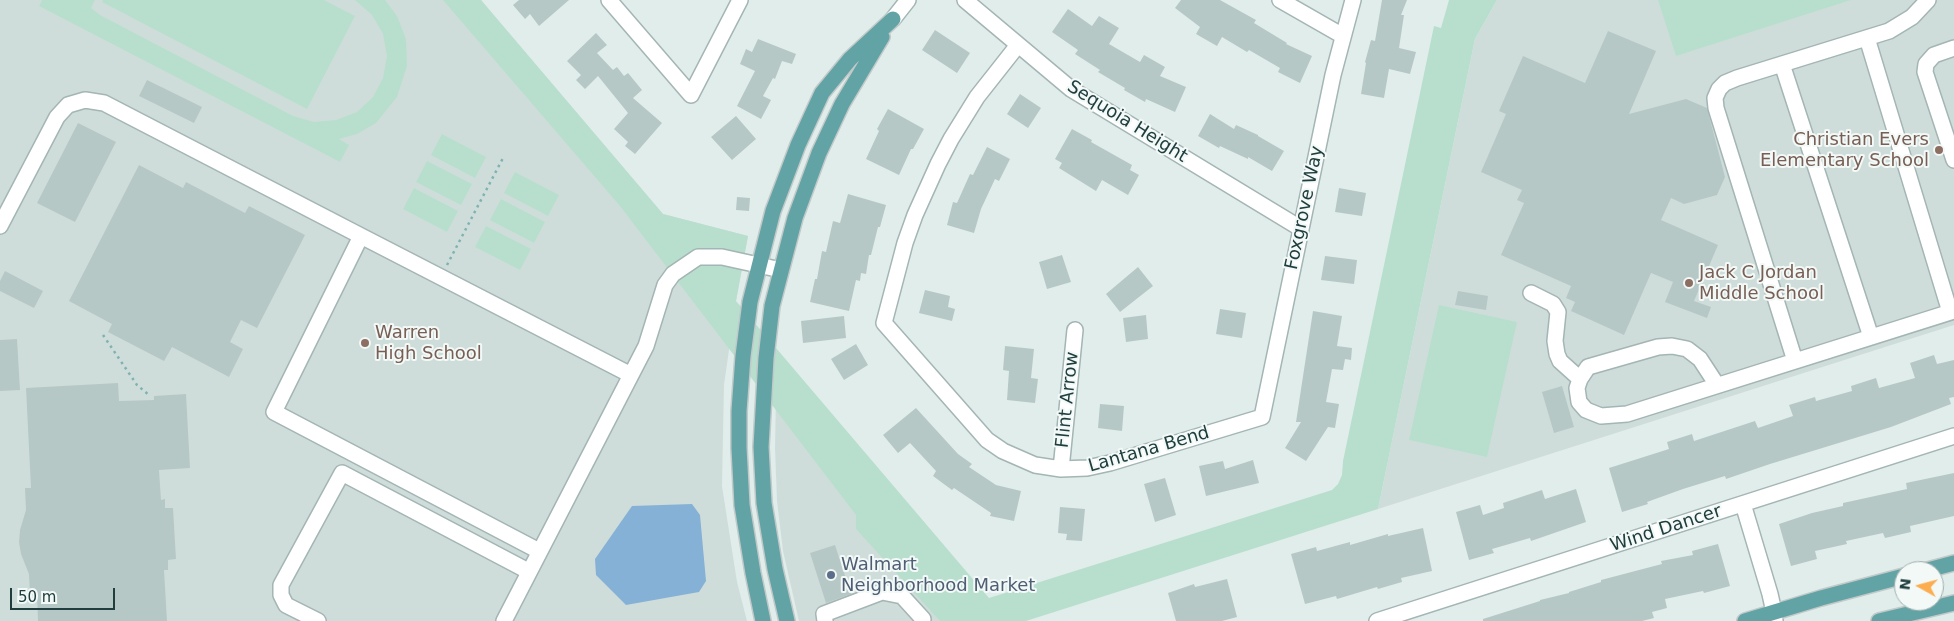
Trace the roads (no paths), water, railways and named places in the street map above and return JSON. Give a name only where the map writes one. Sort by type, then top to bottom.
[{"type":"main road","points":[[763,621],[742,505],[739,448],[739,411],[750,302],[773,211],[798,145],[822,93],[850,59],[893,19]]},
{"type":"main road","points":[[788,621],[775,569],[764,503],[761,447],[766,358],[772,306],[795,218],[831,127],[867,61],[893,19]]},
{"type":"main road","points":[[1745,621],[1777,618],[1894,579]]},
{"type":"main road","points":[[1879,621],[1954,602]]},
{"type":"street","points":[[609,0],[691,95],[740,0]]},
{"type":"street","points":[[893,19],[908,0]]},
{"type":"street","name":"Sequoia Height","points":[[965,0],[1048,71],[1093,103],[1300,228]]},
{"type":"street","points":[[1280,0],[1343,36]]},
{"type":"street","name":"Foxgrove Way","points":[[1262,417],[1300,228],[1343,36],[1353,0]]},
{"type":"street","points":[[1795,361],[1716,108],[1716,98],[1719,89],[1725,83],[1888,31],[1912,17],[1928,0]]},
{"type":"street","points":[[1717,385],[1700,359],[1687,349],[1672,346],[1658,347],[1588,367],[1580,379],[1577,388],[1579,402],[1586,410],[1601,416],[1627,414],[1952,311],[1867,38]]},
{"type":"street","name":"Lantana Bend","points":[[1018,45],[977,97],[938,164],[904,243],[884,323],[987,440],[1020,459],[1035,465],[1061,469],[1087,468],[1110,463],[1262,417]]},
{"type":"street","points":[[1954,48],[1934,55],[1926,64],[1925,72],[1954,160]]},
{"type":"street","points":[[1782,64],[1871,337]]},
{"type":"street","points":[[0,226],[57,117],[68,105],[85,100],[104,103],[631,375]]},
{"type":"street","points":[[361,236],[274,412],[539,551]]},
{"type":"street","points":[[504,621],[528,571],[646,346],[665,285],[673,274],[698,257],[722,257],[780,270]]},
{"type":"street","points":[[1530,293],[1553,304],[1558,312],[1555,341],[1558,354],[1560,360],[1580,379]]},
{"type":"street","name":"Flint Arrow","points":[[1061,469],[1075,330]]},
{"type":"street","name":"Wind Dancer","points":[[1377,621],[1954,436]]},
{"type":"street","points":[[318,621],[286,605],[281,595],[281,585],[342,473],[528,571]]},
{"type":"street","points":[[1743,504],[1777,618]]},
{"type":"street","points":[[824,618],[882,592],[902,596],[922,620]]},
{"type":"water","points":[[692,504],[700,515],[706,581],[699,592],[626,605],[596,575],[595,559],[632,506]]},
{"type":"place","name":"Christian Evers Elementary School","points":[[1939,150]]},
{"type":"place","name":"Jack C Jordan Middle School","points":[[1689,283]]},
{"type":"place","name":"Warren High School","points":[[365,343]]},
{"type":"place","name":"Walmart Neighborhood Market","points":[[831,575]]}]
